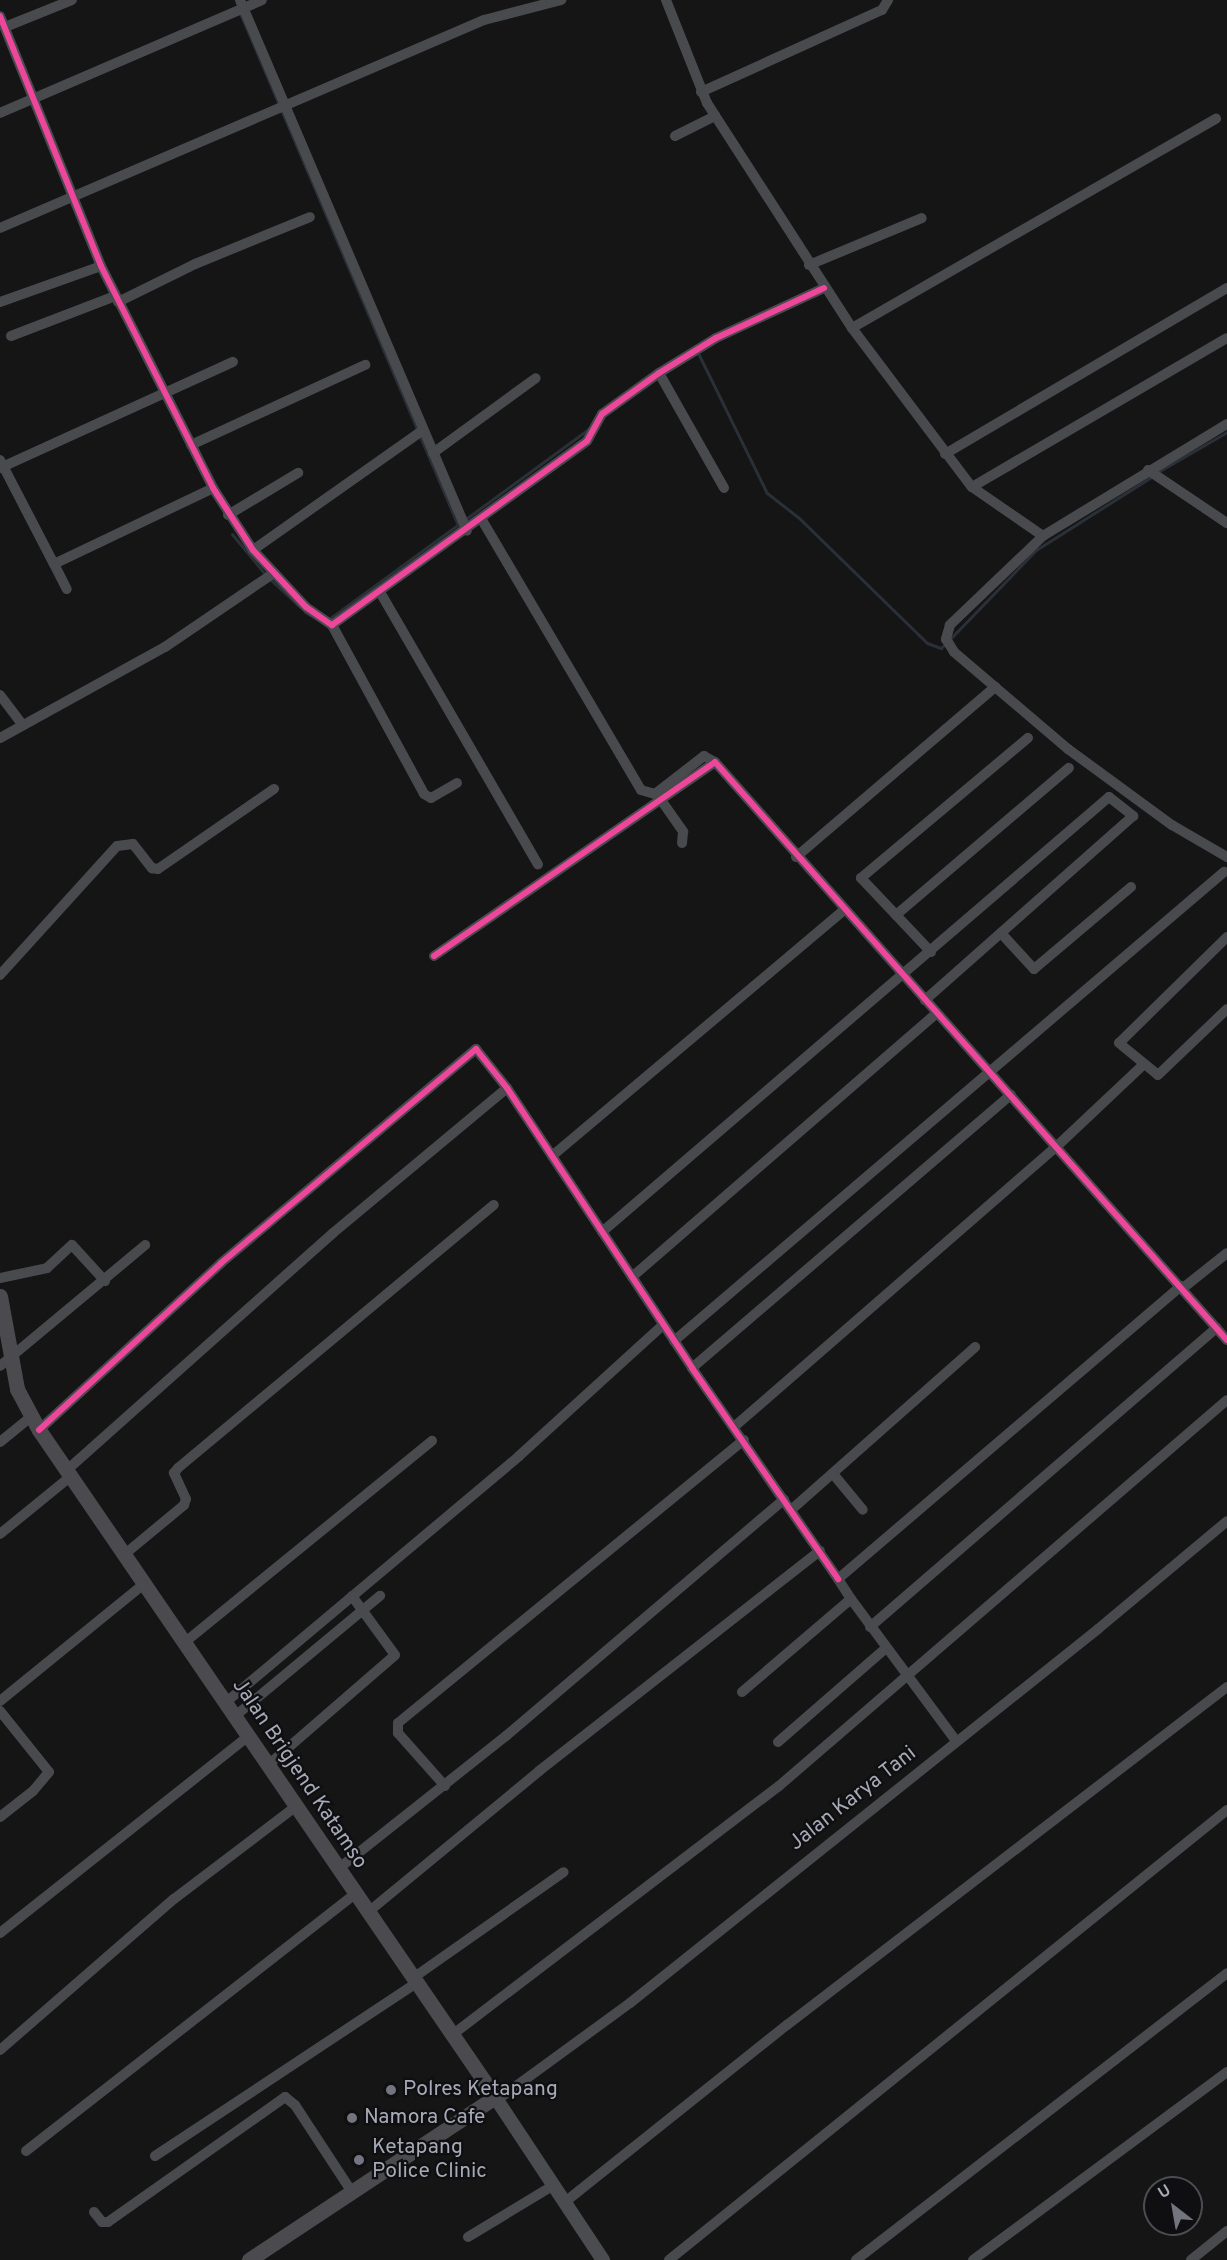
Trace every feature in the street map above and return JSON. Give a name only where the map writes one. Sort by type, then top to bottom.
[{"type":"highway","name":"Jalan Brigjend Katamso","points":[[0,1296],[5,1362],[36,1423],[247,1737],[496,2099]]},
{"type":"highway","points":[[249,2260],[496,2099]]},
{"type":"main road","name":"Jalan Brigjend Katamso","points":[[496,2099],[603,2260]]},
{"type":"street","points":[[5,27],[72,0]]},
{"type":"street","points":[[0,113],[242,4],[262,0]]},
{"type":"street","points":[[666,0],[701,92],[809,266],[852,328],[972,487],[1043,536]]},
{"type":"street","points":[[701,92],[882,10],[888,0]]},
{"type":"street","points":[[0,228],[484,20],[555,1]]},
{"type":"street","points":[[242,4],[466,531]]},
{"type":"street","points":[[0,16],[116,299],[162,393],[228,515],[269,577],[315,615],[332,625],[424,794],[431,798],[457,783]]},
{"type":"street","points":[[675,136],[715,116]]},
{"type":"street","points":[[852,328],[1216,119]]},
{"type":"street","points":[[11,336],[116,299],[310,217]]},
{"type":"street","points":[[809,266],[922,218]]},
{"type":"street","points":[[0,302],[101,266]]},
{"type":"street","points":[[332,625],[482,520],[587,441],[602,414],[659,373],[701,345],[824,288]]},
{"type":"street","points":[[945,454],[1227,288]]},
{"type":"street","points":[[972,487],[1227,338]]},
{"type":"street","points":[[67,590],[1,465],[233,362]]},
{"type":"street","points":[[191,445],[366,365]]},
{"type":"street","points":[[659,373],[724,489]]},
{"type":"street","points":[[433,453],[536,378]]},
{"type":"street","points":[[1227,424],[1043,536],[950,626],[946,634],[954,652],[1123,791],[1227,857]]},
{"type":"street","points":[[253,550],[423,430]]},
{"type":"street","points":[[1148,470],[1227,523]]},
{"type":"street","points":[[228,515],[298,473]]},
{"type":"street","points":[[54,564],[213,488]]},
{"type":"street","points":[[482,520],[641,790],[655,794],[704,756],[716,762],[796,857],[990,1071],[1055,1148],[1223,1332],[870,1627]]},
{"type":"street","points":[[0,738],[165,647],[269,577]]},
{"type":"street","points":[[380,592],[538,865]]},
{"type":"street","points":[[796,857],[995,687]]},
{"type":"street","points":[[0,695],[23,725]]},
{"type":"street","points":[[931,952],[861,878],[1028,738]]},
{"type":"street","points":[[434,956],[716,762]]},
{"type":"street","points":[[896,915],[1069,768]]},
{"type":"street","points":[[0,975],[117,846],[133,844],[152,868],[158,869],[274,789]]},
{"type":"street","points":[[603,1232],[904,976],[1109,797],[1132,816],[926,1000]]},
{"type":"street","points":[[661,800],[683,832],[682,843]]},
{"type":"street","points":[[674,1341],[1224,872]]},
{"type":"street","points":[[1001,933],[1034,969],[1131,887]]},
{"type":"street","points":[[552,1156],[844,910]]},
{"type":"street","points":[[1227,937],[1119,1041],[1142,1066],[1154,1075],[1160,1075],[1227,1008]]},
{"type":"street","points":[[632,1277],[937,1013]]},
{"type":"street","points":[[0,1442],[36,1423],[473,1050],[480,1050],[692,1368],[735,1426],[885,1649],[956,1742]]},
{"type":"street","points":[[735,1426],[1055,1148],[1142,1066]]},
{"type":"street","points":[[0,1534],[333,1233],[507,1088]]},
{"type":"street","points":[[692,1368],[1011,1095]]},
{"type":"street","points":[[125,1554],[184,1505],[186,1499],[174,1473],[183,1462],[494,1205]]},
{"type":"street","points":[[0,1278],[47,1268],[72,1245],[105,1281]]},
{"type":"street","points":[[5,1362],[105,1281],[145,1245]]},
{"type":"street","points":[[838,1579],[1182,1287],[1227,1253]]},
{"type":"street","points":[[225,1703],[519,1456],[663,1325]]},
{"type":"street","points":[[791,1510],[834,1475],[975,1347]]},
{"type":"street","points":[[452,2035],[779,1786],[1227,1400]]},
{"type":"street","points":[[445,1786],[398,1733],[398,1723],[744,1440]]},
{"type":"street","points":[[184,1643],[432,1441]]},
{"type":"street","points":[[834,1475],[863,1510]]},
{"type":"street","points":[[338,1869],[445,1786],[784,1499]]},
{"type":"street","name":"Jalan Karya Tani","points":[[496,2099],[630,2003],[1227,1521]]},
{"type":"street","points":[[368,1913],[539,1771],[820,1551]]},
{"type":"street","points":[[0,1701],[144,1584]]},
{"type":"street","points":[[267,1766],[395,1655],[352,1596]]},
{"type":"street","points":[[234,1717],[380,1596]]},
{"type":"street","points":[[742,1692],[851,1599]]},
{"type":"street","points":[[778,1742],[885,1649]]},
{"type":"street","points":[[565,2202],[787,2025],[1227,1687]]},
{"type":"street","points":[[0,1711],[50,1772],[33,1791],[0,1817]]},
{"type":"street","points":[[0,1933],[247,1737]]},
{"type":"street","points":[[0,2049],[174,1899],[295,1807]]},
{"type":"street","points":[[669,2260],[1227,1810]]},
{"type":"street","points":[[154,2156],[415,1981],[564,1872]]},
{"type":"street","points":[[26,2151],[355,1894]]},
{"type":"street","points":[[856,2260],[1227,1973]]},
{"type":"street","points":[[973,2260],[1227,2072]]},
{"type":"street","points":[[94,2212],[102,2222],[108,2222],[285,2097],[295,2105],[352,2192]]},
{"type":"street","points":[[468,2237],[554,2185]]},
{"type":"street","points":[[1191,2260],[1227,2231]]},
{"type":"waterway","points":[[240,13],[457,523]]},
{"type":"waterway","points":[[698,353],[767,493],[798,517],[927,643],[941,648],[945,644]]},
{"type":"waterway","points":[[329,619],[590,428]]},
{"type":"waterway","points":[[1156,473],[1227,432]]},
{"type":"waterway","points":[[950,639],[1036,550],[1151,477]]},
{"type":"waterway","points":[[232,534],[265,574]]},
{"type":"waterway","points":[[270,579],[300,607]]},
{"type":"waterway","points":[[305,612],[324,623]]},
{"type":"cycle path","points":[[0,16],[101,266],[213,488],[253,550],[306,607],[332,625],[587,441],[602,414],[659,373],[716,338],[824,288]]},
{"type":"cycle path","points":[[434,956],[715,762],[1227,1340]]},
{"type":"cycle path","points":[[39,1430],[221,1263],[476,1049],[507,1088],[692,1368],[838,1579]]},
{"type":"place","name":"Polres Ketapang","points":[[391,2090]]},
{"type":"place","name":"Namora Cafe","points":[[352,2118]]},
{"type":"place","name":"Ketapang Police Clinic","points":[[359,2160]]}]
